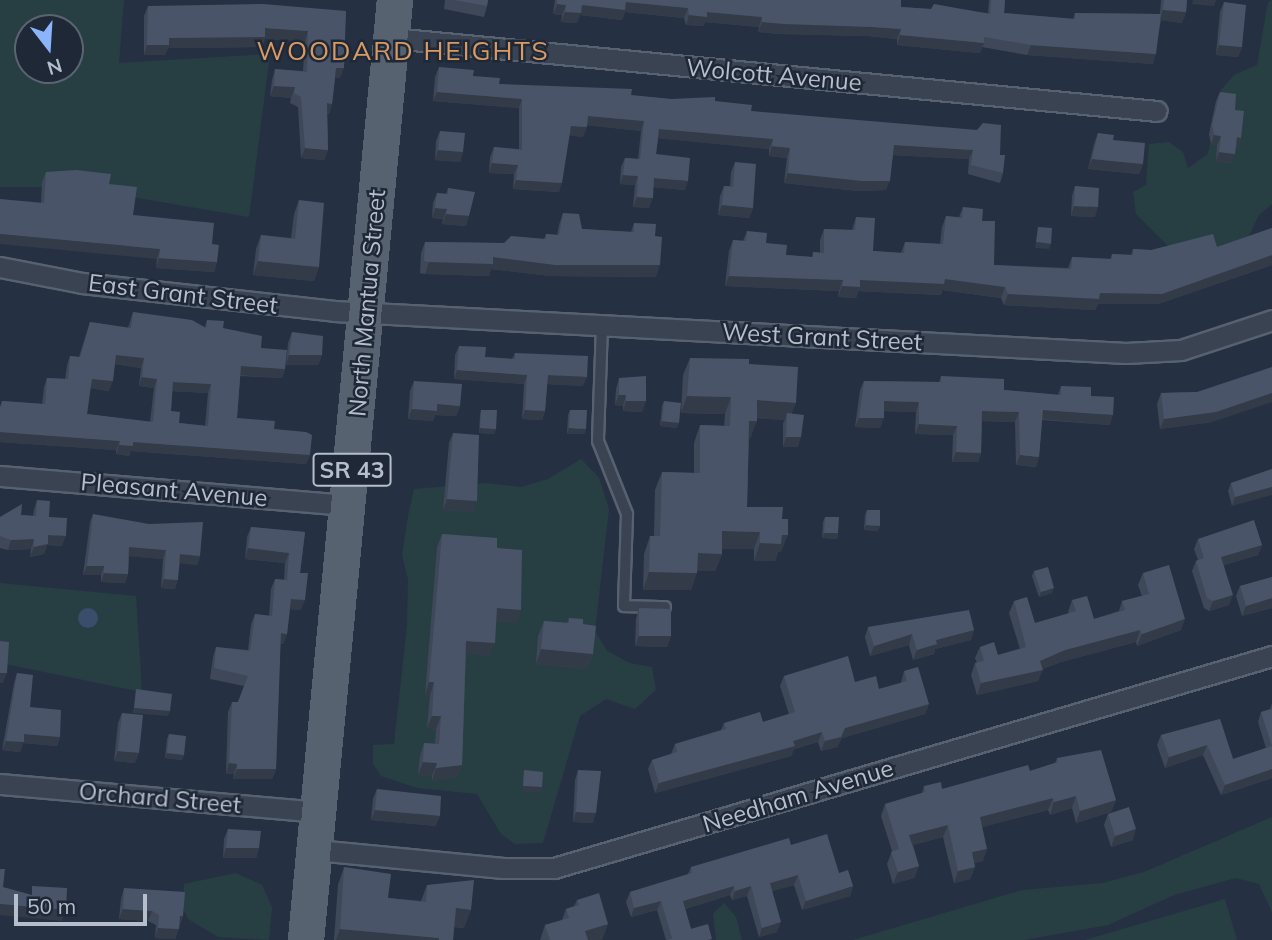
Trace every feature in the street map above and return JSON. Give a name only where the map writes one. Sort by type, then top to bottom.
[{"type":"main road","name":"North Mantua Street","points":[[306,940],[395,0]]},
{"type":"street","name":"Wolcott Avenue","points":[[392,38],[1157,111]]},
{"type":"street","name":"East Grant Street","points":[[0,267],[82,283],[366,313]]},
{"type":"street","name":"West Grant Street","points":[[366,313],[1144,354],[1181,350],[1272,320]]},
{"type":"street","name":"Pleasant Avenue","points":[[0,476],[349,505]]},
{"type":"street","name":"Needham Avenue","points":[[316,850],[503,868],[554,868],[1272,656]]},
{"type":"street","name":"Orchard Street","points":[[0,784],[319,812]]},
{"type":"lane","points":[[602,325],[598,441],[627,514],[624,606],[665,607]]},
{"type":"green space","points":[[0,0],[124,0],[119,63],[270,54],[249,217],[73,187],[0,187]]},
{"type":"green space","points":[[1272,0],[1272,204],[1259,215],[1247,240],[1195,273],[1136,214],[1133,192],[1146,185],[1149,144],[1169,142],[1183,152],[1188,168],[1208,154],[1221,90],[1234,75],[1257,65],[1268,2]]},
{"type":"green space","points":[[581,459],[599,478],[609,509],[595,631],[607,651],[630,663],[652,667],[656,690],[635,709],[606,699],[580,716],[543,843],[515,844],[501,834],[477,794],[417,788],[381,776],[373,764],[373,745],[394,744],[407,626],[408,579],[402,555],[408,516],[414,489],[486,483],[521,487],[548,479]]},
{"type":"green space","points":[[0,583],[136,596],[142,692],[0,663]]},
{"type":"green space","points":[[1272,817],[1272,912],[1259,884],[1236,878],[1174,895],[1108,925],[1024,940],[853,940],[1022,890],[1103,883],[1144,872]]},
{"type":"green space","points":[[236,873],[262,885],[272,907],[269,940],[218,937],[188,919],[183,908],[184,884]]},
{"type":"green space","points":[[1225,899],[1237,940],[1085,940]]},
{"type":"green space","points":[[724,903],[736,917],[742,940],[716,940],[713,914]]},
{"type":"water","points":[[88,608],[95,611],[98,618],[95,625],[88,628],[81,625],[78,618],[81,611]]},
{"type":"building","points":[[454,0],[488,0],[487,6]]},
{"type":"building","points":[[557,0],[901,0],[901,7],[931,9],[934,4],[990,14],[991,0],[1005,0],[1004,13],[1075,19],[1075,13],[1161,14],[1156,54],[1031,45],[984,37],[984,43],[900,35],[901,29],[784,24],[762,22],[762,17],[707,12],[707,17],[689,15],[688,8],[626,2],[625,10],[582,5],[581,13],[565,12],[566,5],[557,4]]},
{"type":"building","points":[[1164,0],[1187,0],[1186,12],[1163,10]]},
{"type":"building","points":[[1224,2],[1246,5],[1242,47],[1219,45]]},
{"type":"building","points":[[263,4],[346,11],[344,68],[336,68],[332,104],[327,103],[328,150],[305,148],[301,97],[294,93],[295,87],[274,86],[275,69],[307,72],[308,31],[265,28],[265,37],[169,38],[169,45],[147,45],[148,6]]},
{"type":"building","points":[[439,67],[474,70],[473,76],[500,78],[499,84],[632,89],[631,95],[671,99],[715,97],[715,101],[752,105],[751,111],[977,130],[983,123],[1001,125],[1000,155],[1005,155],[1003,173],[971,165],[973,150],[894,145],[890,181],[862,181],[788,173],[790,148],[772,146],[773,139],[659,129],[656,154],[690,158],[688,181],[654,178],[653,198],[637,197],[638,176],[623,175],[625,158],[640,159],[644,121],[588,116],[587,127],[571,126],[562,183],[516,180],[518,165],[492,163],[494,147],[522,150],[522,99],[437,92]]},
{"type":"building","points":[[1220,92],[1236,94],[1235,110],[1244,111],[1241,138],[1237,137],[1235,154],[1219,152],[1221,136],[1214,135],[1212,125]]},
{"type":"building","points":[[440,131],[465,133],[463,152],[438,150]]},
{"type":"building","points":[[1098,133],[1114,135],[1113,140],[1145,143],[1143,164],[1092,159]]},
{"type":"building","points":[[735,162],[756,164],[753,208],[722,205],[724,186],[733,187]]},
{"type":"building","points":[[76,170],[111,174],[109,184],[137,187],[133,215],[214,223],[212,244],[219,245],[217,262],[159,258],[160,249],[0,234],[0,199],[44,203],[46,172]]},
{"type":"building","points":[[1075,186],[1099,188],[1098,207],[1074,206]]},
{"type":"building","points":[[448,188],[475,192],[469,216],[446,214],[447,209],[435,208],[437,193],[448,194]]},
{"type":"building","points":[[299,200],[324,203],[319,267],[258,261],[261,235],[295,239]]},
{"type":"building","points":[[963,207],[983,209],[982,221],[995,221],[994,265],[1071,269],[1072,257],[1112,259],[1112,254],[1133,255],[1133,249],[1151,250],[1213,234],[1217,247],[1272,228],[1272,255],[1162,294],[1100,293],[1099,299],[1008,294],[1005,287],[945,279],[944,284],[860,280],[860,287],[842,286],[843,280],[729,276],[733,240],[746,241],[747,231],[767,233],[766,243],[787,245],[786,255],[813,257],[813,252],[824,253],[824,229],[855,230],[856,217],[875,218],[873,251],[904,253],[905,242],[943,244],[946,216],[962,218]]},
{"type":"building","points":[[563,213],[579,214],[582,229],[634,232],[634,223],[656,224],[655,236],[662,237],[660,265],[555,265],[493,257],[493,264],[424,261],[425,242],[504,243],[511,236],[546,239],[546,234],[559,235]]},
{"type":"building","points":[[1038,227],[1052,228],[1051,244],[1036,242]]},
{"type":"building","points":[[133,312],[192,320],[206,328],[207,320],[224,321],[223,328],[262,336],[261,348],[287,350],[285,369],[241,366],[237,418],[275,421],[274,429],[312,435],[310,455],[133,442],[133,446],[119,445],[120,441],[0,432],[2,401],[45,404],[47,378],[68,379],[70,356],[80,357],[90,322],[131,328]],"holes":[[[116,355],[144,358],[142,377],[157,379],[153,422],[87,414],[92,379],[113,381]],[[173,382],[211,384],[208,426],[179,423],[180,412],[171,411]]]},
{"type":"building","points":[[292,332],[323,336],[322,355],[289,355]]},
{"type":"building","points":[[459,346],[486,347],[485,357],[515,359],[515,353],[588,356],[587,377],[548,375],[545,411],[525,410],[527,375],[457,370]]},
{"type":"building","points":[[690,358],[749,359],[749,364],[798,367],[796,403],[757,400],[757,421],[749,421],[747,507],[783,507],[782,519],[788,519],[788,535],[782,535],[781,544],[760,543],[760,532],[722,531],[722,554],[698,553],[697,573],[649,572],[650,536],[660,536],[662,472],[700,473],[700,425],[730,426],[731,397],[687,396]]},
{"type":"building","points":[[1272,367],[1272,393],[1216,412],[1164,419],[1161,393],[1197,392]]},
{"type":"building","points":[[646,376],[646,401],[626,401],[626,395],[619,395],[619,378]]},
{"type":"building","points":[[941,376],[1004,379],[1004,390],[1061,395],[1061,386],[1091,387],[1091,396],[1114,397],[1113,415],[1043,410],[1039,457],[1020,455],[1019,412],[982,411],[981,453],[956,452],[957,426],[919,424],[919,402],[884,401],[884,418],[859,418],[864,381],[941,382]]},
{"type":"building","points":[[414,381],[462,384],[460,406],[437,404],[437,411],[412,409]]},
{"type":"building","points":[[664,401],[681,403],[679,423],[662,421]]},
{"type":"building","points":[[481,410],[497,410],[496,429],[480,428]]},
{"type":"building","points":[[570,410],[587,410],[586,429],[569,428]]},
{"type":"building","points":[[787,413],[804,415],[801,437],[786,437]]},
{"type":"building","points":[[453,433],[479,435],[477,501],[447,499]]},
{"type":"building","points":[[1272,469],[1272,487],[1235,497],[1231,483]]},
{"type":"building","points":[[37,500],[50,501],[49,517],[67,518],[66,536],[48,535],[48,544],[34,547],[34,539],[11,540],[0,536],[0,517],[22,504],[21,515],[36,516]]},
{"type":"building","points":[[867,510],[880,510],[880,526],[866,525]]},
{"type":"building","points":[[93,514],[149,524],[203,522],[200,556],[180,554],[178,580],[164,579],[166,550],[129,547],[128,574],[104,573],[104,566],[87,566]]},
{"type":"building","points":[[825,517],[839,517],[838,533],[824,533]]},
{"type":"building","points":[[1254,520],[1262,545],[1221,557],[1233,595],[1213,601],[1207,598],[1196,561],[1204,558],[1198,539]]},
{"type":"building","points":[[251,527],[305,532],[300,573],[308,573],[305,600],[291,599],[287,634],[281,633],[276,769],[237,769],[237,764],[229,763],[232,702],[238,702],[248,676],[214,668],[216,647],[250,651],[255,614],[272,616],[275,579],[287,580],[289,553],[248,548]]},
{"type":"building","points":[[442,534],[497,538],[497,548],[522,550],[521,610],[497,608],[495,643],[466,641],[462,765],[436,768],[437,763],[423,762],[424,743],[439,744],[441,716],[432,716],[434,682],[429,682]]},
{"type":"building","points":[[1169,565],[1185,619],[1142,634],[1140,630],[1065,650],[1040,661],[1043,670],[981,683],[975,663],[984,661],[980,647],[994,642],[998,655],[1026,647],[1014,601],[1027,597],[1035,623],[1076,611],[1072,600],[1087,596],[1094,619],[1125,610],[1122,601],[1149,594],[1143,573]]},
{"type":"building","points":[[1048,567],[1054,588],[1041,592],[1034,571]]},
{"type":"building","points":[[1272,577],[1272,598],[1246,606],[1240,586]]},
{"type":"building","points":[[639,608],[671,609],[671,636],[639,636]]},
{"type":"building","points":[[969,610],[974,630],[936,640],[937,644],[917,650],[912,634],[874,646],[868,627]]},
{"type":"building","points":[[569,618],[583,619],[583,624],[596,626],[593,654],[541,649],[544,621],[569,623]]},
{"type":"building","points":[[0,641],[9,642],[7,673],[0,673]]},
{"type":"building","points":[[848,656],[855,682],[876,676],[879,689],[907,681],[904,671],[918,667],[929,704],[845,728],[841,737],[825,741],[822,732],[793,741],[795,746],[659,783],[652,760],[677,752],[675,744],[726,729],[724,723],[760,712],[763,722],[795,712],[784,676]]},
{"type":"building","points":[[17,673],[33,675],[30,707],[61,710],[60,737],[24,734],[24,742],[6,741]]},
{"type":"building","points":[[136,689],[172,694],[170,711],[134,708]]},
{"type":"building","points":[[1272,709],[1272,746],[1261,712]]},
{"type":"building","points":[[122,713],[143,715],[139,753],[118,751]]},
{"type":"building","points":[[1220,719],[1233,759],[1272,746],[1272,769],[1225,785],[1207,745],[1169,757],[1161,735]]},
{"type":"building","points":[[169,734],[186,736],[184,755],[167,753]]},
{"type":"building","points":[[1101,750],[1116,800],[1080,811],[1076,796],[1054,802],[1053,798],[980,817],[987,849],[972,852],[975,867],[958,871],[948,825],[909,835],[919,866],[898,872],[891,852],[899,849],[885,804],[925,792],[924,786],[941,782],[942,789],[1028,765],[1030,771],[1058,762],[1057,758]]},
{"type":"building","points":[[524,770],[543,772],[542,787],[523,786]]},
{"type":"building","points":[[578,770],[601,771],[596,813],[576,812]]},
{"type":"building","points":[[377,789],[441,796],[440,816],[375,810]]},
{"type":"building","points":[[1129,807],[1136,829],[1115,836],[1108,814]]},
{"type":"building","points":[[228,829],[261,831],[259,848],[226,848]]},
{"type":"building","points":[[827,834],[839,873],[848,870],[853,886],[806,901],[798,875],[770,883],[781,922],[762,928],[751,886],[735,891],[734,886],[683,901],[691,929],[708,924],[712,939],[708,940],[666,940],[672,938],[661,901],[634,908],[630,892],[692,873],[691,867],[789,838],[791,845]]},
{"type":"building","points":[[344,867],[391,874],[388,898],[426,902],[427,885],[474,880],[471,910],[456,908],[453,940],[340,929]]},
{"type":"building","points":[[0,869],[5,869],[3,887],[32,895],[32,886],[67,888],[66,910],[0,904]]},
{"type":"building","points":[[124,888],[185,892],[179,929],[158,928],[159,915],[152,911],[123,909]]},
{"type":"building","points":[[599,893],[608,924],[585,931],[588,940],[550,940],[545,925],[569,918],[566,909],[579,905],[577,900]]},
{"type":"district","name":"WOODARD HEIGHTS","points":[[403,51]]}]
